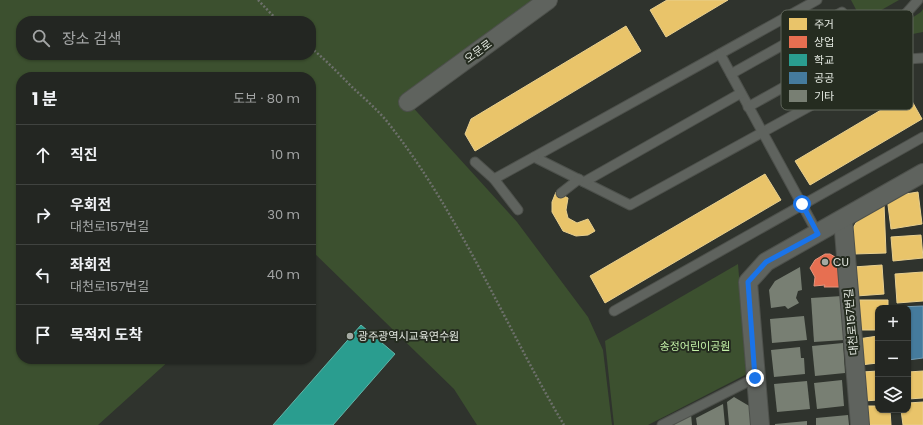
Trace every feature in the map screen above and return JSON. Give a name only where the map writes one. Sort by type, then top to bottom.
[{"type":"street","name":"오문로","points":[[408,102],[548,0]]},
{"type":"street","points":[[760,425],[748,282],[766,262],[843,220],[923,173]]},
{"type":"street","name":"대천로157번길","points":[[843,220],[860,425]]},
{"type":"lane","points":[[799,10],[817,0]]},
{"type":"lane","points":[[909,10],[918,0]]},
{"type":"lane","points":[[494,179],[781,20]]},
{"type":"lane","points":[[731,74],[781,46]]},
{"type":"lane","points":[[720,54],[818,234]]},
{"type":"lane","points":[[913,59],[923,58]]},
{"type":"lane","points":[[748,106],[781,88]]},
{"type":"lane","points":[[561,193],[581,180],[741,93]]},
{"type":"lane","points":[[534,157],[630,205],[804,110]]},
{"type":"lane","points":[[614,311],[923,137]]},
{"type":"lane","points":[[475,162],[494,179],[518,210]]},
{"type":"lane","points":[[662,425],[755,378]]},
{"type":"path","points":[[258,0],[273,16]]},
{"type":"path","points":[[316,53],[389,124],[428,181],[460,233],[507,318],[543,389],[564,425]]},
{"type":"green space","points":[[0,0],[537,0],[408,102],[517,222],[588,317],[603,350],[612,425],[477,425],[454,389],[316,255],[316,72],[16,72],[16,364],[165,364],[98,425],[0,425]]},
{"type":"green space","points":[[851,0],[899,0],[881,10],[856,10]]},
{"type":"green space","points":[[923,9],[923,32],[913,34],[913,17]]},
{"type":"green space","name":"송정어린이공원","points":[[738,264],[747,374],[648,425],[614,425],[605,341]]},
{"type":"building: 주거","points":[[667,0],[728,0],[666,37],[650,10]]},
{"type":"building: 주거","points":[[626,26],[641,51],[475,151],[465,134],[471,119]]},
{"type":"building: 주거","points":[[913,103],[922,119],[810,185],[795,161],[881,110],[913,110]]},
{"type":"building: 주거","points":[[765,174],[781,200],[605,303],[590,276]]},
{"type":"building: 주거","points":[[556,192],[568,198],[566,210],[568,218],[577,223],[588,219],[595,231],[588,235],[576,236],[563,231],[552,212],[552,202]]},
{"type":"building: 주거","points":[[918,192],[922,224],[891,229],[887,197]]},
{"type":"building: 주거","points":[[884,204],[886,253],[854,254],[853,228],[860,216]]},
{"type":"building: 주거","points":[[921,235],[923,258],[893,261],[891,237]]},
{"type":"building: 주거","points":[[882,265],[884,294],[856,296],[853,267]]},
{"type":"building: 주거","points":[[923,272],[923,301],[897,303],[895,274]]},
{"type":"building: 주거","points":[[859,300],[888,300],[888,305],[875,305],[875,330],[859,330]]},
{"type":"building: 주거","points":[[875,336],[875,363],[860,365],[858,339]]},
{"type":"building: 주거","points":[[875,371],[875,400],[864,401],[862,372]]},
{"type":"building: 주거","points":[[923,371],[923,398],[911,399],[911,372]]},
{"type":"building: 주거","points":[[923,402],[923,425],[903,425],[901,413],[911,413],[911,403]]},
{"type":"building: 주거","points":[[863,406],[875,406],[875,413],[890,413],[891,425],[863,425]]},
{"type":"building: 상업","points":[[825,254],[830,254],[840,260],[840,287],[824,287],[825,285],[814,286],[815,277],[810,268],[815,260]]},
{"type":"building: 학교","points":[[361,325],[395,354],[333,425],[273,425]]},
{"type":"building: 공공","points":[[911,306],[923,306],[923,358],[911,360],[911,341]]},
{"type":"building: 기타","points":[[800,267],[802,290],[798,291],[796,298],[799,303],[788,309],[785,306],[771,308],[769,290],[775,281]]},
{"type":"building: 기타","points":[[842,296],[844,340],[814,342],[811,298]]},
{"type":"building: 기타","points":[[804,316],[807,340],[772,343],[770,319]]},
{"type":"building: 기타","points":[[843,343],[845,373],[815,376],[812,346]]},
{"type":"building: 기타","points":[[800,347],[801,358],[804,358],[805,374],[774,377],[771,350]]},
{"type":"building: 기타","points":[[842,380],[844,406],[817,409],[814,383]]},
{"type":"building: 기타","points":[[807,381],[810,409],[777,412],[774,384]]},
{"type":"building: 기타","points":[[734,397],[751,407],[752,425],[729,425],[727,402]]},
{"type":"building: 기타","points":[[723,404],[725,425],[697,425],[696,418]]},
{"type":"building: 기타","points":[[691,414],[692,425],[673,425]]},
{"type":"building: 기타","points":[[848,415],[849,425],[816,425],[816,418]]},
{"type":"building: 기타","points":[[807,421],[807,425],[775,425],[775,424]]},
{"type":"place","name":"CU","points":[[825,262]]},
{"type":"place","name":"광주광역시교육연수원","points":[[350,336]]},
{"type":"route","points":[[755,378],[748,282],[766,262],[818,234],[802,204]]}]
